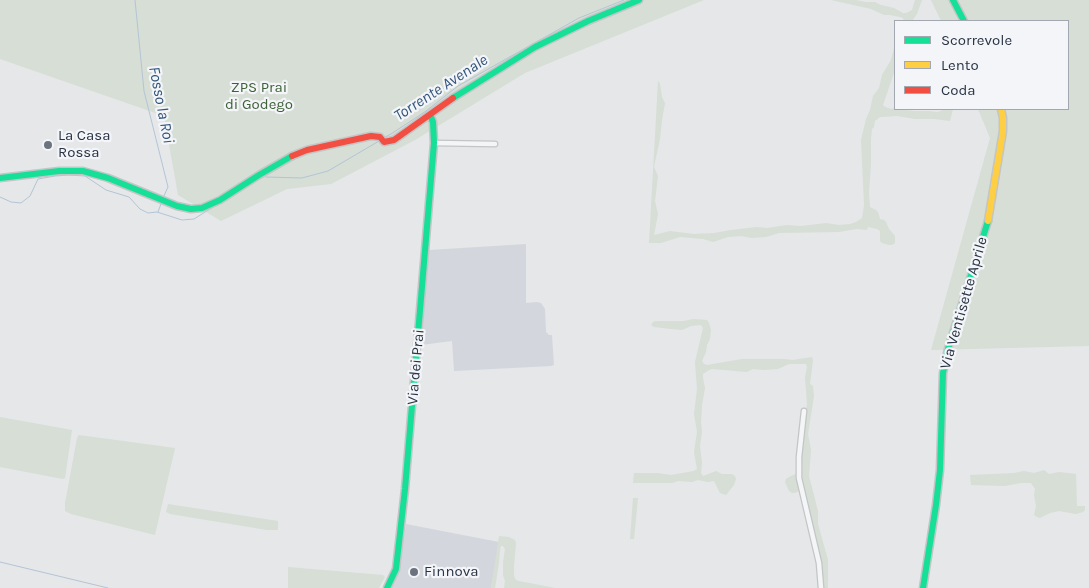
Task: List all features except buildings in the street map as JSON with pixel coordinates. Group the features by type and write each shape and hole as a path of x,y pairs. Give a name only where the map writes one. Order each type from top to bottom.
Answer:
{"street":[{"path":"0,178 77,170 99,175 186,208 202,208 220,200 260,174 301,152 371,136 390,142 462,92 548,40 639,0"},
{"path":"953,0 963,20"},
{"name":"Via Ventisette Aprile","path":"923,588 940,470 943,373 948,349 987,226 1003,131 1002,110"},
{"name":"Via dei Prai","path":"387,588 396,569 399,553 434,143 433,122 430,115"},
{"path":"434,143 495,144"},
{"path":"804,410 799,457 799,478 819,563 821,588"}],"shaded area":[{"path":"526,244 526,303 541,303 545,309 546,332 552,335 554,365 454,371 452,341 421,345 429,250"},
{"path":"406,524 499,542 491,588 390,588 397,574"}],"green space":[{"name":"ZPS Prai di Godego","path":"0,0 704,0 525,73 415,140 331,184 287,189 221,221 178,195 164,116 0,59"},
{"path":"831,0 875,2 906,13 912,10 915,0 922,0 913,20 904,20 900,17 884,15 871,9"},
{"path":"931,0 1089,0 1089,346 931,350 990,138 978,110 1069,110 1069,20 941,20"},
{"path":"894,48 894,73 883,105 885,107 894,108 894,110 915,111 938,112 953,110 950,121 897,116 880,117 875,121 871,139 870,207 878,212 880,219 886,222 895,236 895,243 889,245 882,243 880,241 880,231 868,227 867,230 857,229 839,232 779,233 766,237 752,238 741,236 728,237 713,242 680,237 661,243 649,243 658,81 665,103 654,167 658,176 655,201 658,214 654,235 670,231 694,234 787,225 801,226 826,223 839,225 850,224 862,218 864,205 861,140 873,96 879,88 882,75 891,60"},
{"path":"707,320 711,330 710,339 702,361 707,365 742,359 792,360 812,357 810,384 813,386 814,396 808,434 811,450 809,476 818,511 818,524 828,560 828,588 823,588 817,541 810,522 805,495 801,490 792,493 785,482 786,479 798,473 803,448 803,428 807,404 806,364 789,364 778,369 753,369 747,372 712,369 703,374 705,388 701,422 701,473 703,476 716,471 735,476 734,485 726,495 720,493 714,481 633,483 634,473 671,475 697,469 694,452 697,432 694,414 697,389 695,362 703,328 701,325 691,326 682,330 651,325 656,321"},
{"path":"0,417 72,430 65,478 0,467"},
{"path":"79,435 175,448 155,535 65,511"},
{"path":"1044,470 1049,474 1059,472 1076,474 1077,506 1085,506 1083,512 1076,514 1059,511 1040,518 1037,517 1034,515 1036,506 1035,489 1031,483 1005,486 971,485 970,475 1024,471 1034,473"},
{"path":"633,498 638,498 634,539 630,539"},
{"path":"168,504 278,521 278,530 267,530 170,514 166,512"},
{"path":"499,536 515,540 514,576 516,580 555,588 504,588 503,562 505,549 501,546 495,588 491,588"},
{"path":"288,567 383,575 385,577 379,588 288,588"}],"waterway":[{"name":"Fosso la Roi","path":"135,0 144,91 168,187 163,198"},
{"name":"Torrente Avenale","path":"385,137 426,111 458,86 579,18 624,0"},
{"name":"Torrente Avenale","path":"266,177 302,178 328,171 379,141"},
{"name":"Torrente Avenale","path":"0,197 11,202 21,203 30,196 38,179 69,175 85,176 106,190 129,197 140,209 148,213 157,212 182,220 194,219 218,204"},
{"name":"Fosso la Roi","path":"158,212 162,201"},
{"path":"0,562 108,588"}],"traffic: fast":[{"path":"453,98 535,47 588,21 639,0"},
{"path":"953,0 963,20"},
{"path":"387,588 396,569 405,489 434,143 433,122 430,115"},
{"path":"0,178 59,171 83,171 108,178 177,206 191,209 202,208 220,200 292,156"},
{"path":"923,588 940,470 943,373 948,349 988,221"}],"traffic: slow":[{"path":"988,221 1003,131 1001,110"}],"traffic: jam":[{"path":"292,156 307,150 371,136 380,137 384,142 394,140 453,98"}],"place":[{"name":"La Casa Rossa","path":"48,145"},
{"name":"Finnova","path":"414,572"}]}
